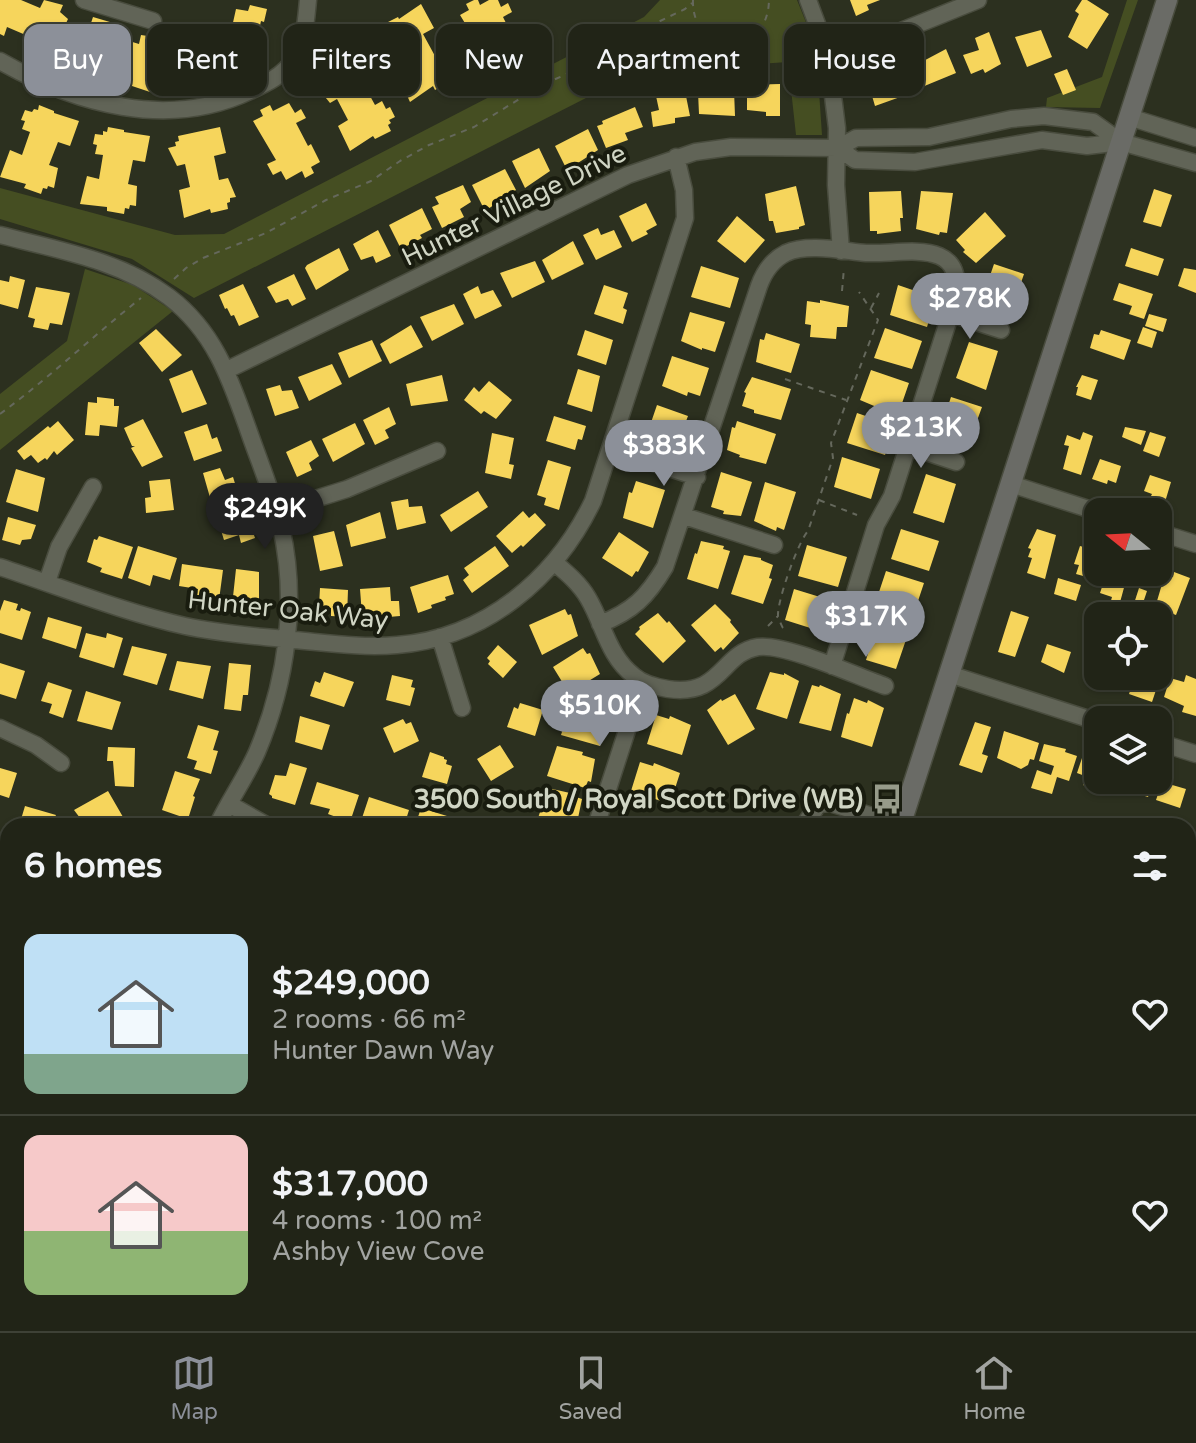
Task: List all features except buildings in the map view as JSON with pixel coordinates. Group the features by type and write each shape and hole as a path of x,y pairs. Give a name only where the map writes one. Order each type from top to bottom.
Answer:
{"main road":[{"path":"903,818 1167,0"}],"street":[{"path":"84,0 153,21"},
{"path":"0,61 58,88 104,103 158,111 196,109 237,97 287,69 300,47 308,0"},
{"path":"808,0 816,24"},
{"path":"918,24 978,0"},
{"path":"832,96 838,148 836,185 843,251"},
{"name":"Hunter Village Drive","path":"227,370 628,175 676,157 731,147 838,148 856,138 929,137 1011,119 1044,116 1093,122 1121,142"},
{"path":"1129,117 1196,138"},
{"name":"Hunter Village Drive","path":"838,148 855,160 915,162 1042,140 1087,146 1121,142"},
{"path":"1121,142 1196,163"},
{"name":"Hunter Oak Way","path":"0,567 181,625 287,639 381,646 440,637 495,613 533,585 555,563 578,531 593,501 682,227 685,199 676,157"},
{"path":"0,235 106,264 146,281 197,322 227,370 277,511 285,545 289,585 287,639 280,679 262,740 221,818"},
{"path":"600,624 628,612 648,592 665,567 759,286 775,260 788,252 803,249 875,254 917,250 930,252 946,262 954,273 957,286 951,314 890,500 876,525 832,666"},
{"path":"951,314 1001,330"},
{"path":"908,446 956,462"},
{"path":"277,511 347,489 437,451"},
{"path":"644,460 697,477"},
{"path":"1011,484 1084,507"},
{"path":"47,582 59,547 93,487"},
{"path":"684,516 774,545"},
{"path":"1172,536 1196,544"},
{"path":"555,563 582,589 618,661 639,680 663,688 693,688 711,681 739,655 759,647 775,648 885,686"},
{"path":"440,637 462,708"},
{"path":"949,674 1084,717"},
{"path":"599,818 630,722 639,680"},
{"path":"0,728 36,745 61,763"},
{"path":"1172,746 1196,754"},
{"path":"809,818 819,804 830,803 876,818"},
{"path":"229,804 254,818"}],"path":[{"path":"693,1 699,25 707,35 725,43 749,40 763,27 769,0"},
{"path":"170,283 203,258 266,233 326,200 371,181 429,145 474,127 542,85 576,70 627,37 685,9 693,1"},
{"path":"842,291 843,251"},
{"path":"768,626 778,616 800,540 808,531 833,458 831,443 878,320 859,292"},
{"path":"871,309 879,293"},
{"path":"0,414 87,346 144,295"},
{"path":"785,379 847,401"},
{"path":"818,499 857,515"},
{"path":"778,616 783,628"}],"shaded area":[{"path":"660,0 797,0 807,24 784,24 784,62 768,63 768,24 630,24 644,17"},
{"path":"1127,0 1138,0 1100,108 1046,107 1047,98 1102,77"},
{"path":"568,56 568,96 590,96 194,298 132,259 0,219 0,188 175,235 224,234 491,96 552,96 552,65"},
{"path":"792,96 819,96 822,135 796,135"},
{"path":"85,269 133,285 173,311 0,450 0,394 67,341"}],"place":[{"name":"3500 South / Royal Scott Drive (WB)","path":"887,799"}]}
